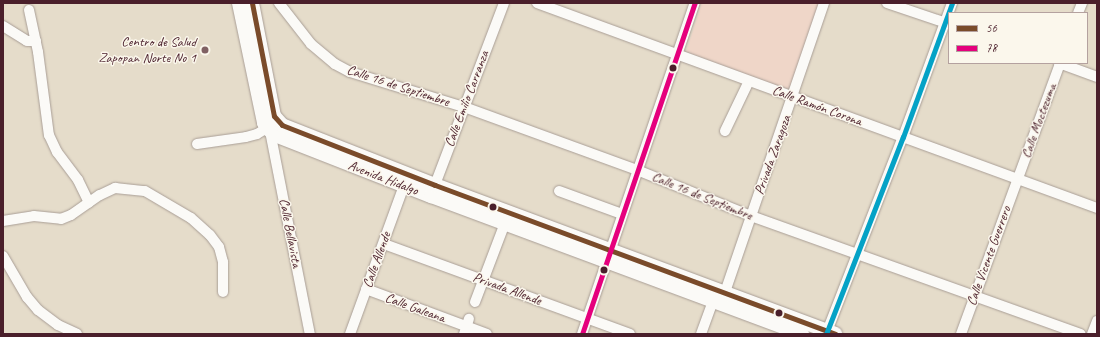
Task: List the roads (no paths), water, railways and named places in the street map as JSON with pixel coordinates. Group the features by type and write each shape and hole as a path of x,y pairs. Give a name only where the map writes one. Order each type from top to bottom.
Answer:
{"main road":[{"path":"239,3 268,130"},
{"name":"Avenida Hidalgo","path":"252,3 274,116 282,125 327,150 404,186 433,190 505,223 608,256"},
{"name":"Avenida Hidalgo","path":"268,130 287,141 327,150 608,256 720,299 802,334"},
{"name":"Avenida Hidalgo","path":"720,299 830,333"}],"street":[{"name":"Calle 16 de Septiembre","path":"279,3 304,37 335,64 350,72 464,107 637,170 751,216 1080,334"},
{"name":"Calle Emilio Carranza","path":"433,190 504,3"},
{"name":"Calle Ramón Corona","path":"537,3 1097,208"},
{"path":"582,334 695,3"},
{"name":"Privada Zaragoza","path":"701,334 720,299 751,216 824,3"},
{"path":"830,333 858,254 947,23 887,3"},
{"path":"29,10 36,41 49,135 57,152 78,180 89,203"},
{"path":"3,26 27,41 36,41"},
{"name":"Calle Moctezuma","path":"1018,179 1060,64"},
{"path":"1063,64 1097,77"},
{"path":"725,132 749,81"},
{"path":"196,144 246,137 268,130"},
{"name":"Calle Bellavista","path":"268,130 310,334"},
{"name":"Calle Vicente Guerrero","path":"961,334 1018,179"},
{"name":"Calle Allende","path":"350,334 404,186"},
{"path":"3,221 34,216 61,219 71,215 115,188 132,188 145,191 191,218 210,234 219,247 223,262 223,292"},
{"path":"559,191 622,214"},
{"path":"475,302 505,223"},
{"name":"Privada Allende","path":"384,244 630,334"},
{"path":"3,256 27,297 38,310 58,325 77,334"},
{"name":"Calle Galeana","path":"366,289 487,334"},
{"path":"1092,334 1097,321"}],"place":[{"name":"Centro de Salud Zapopan Norte No 1","path":"205,50"}]}
